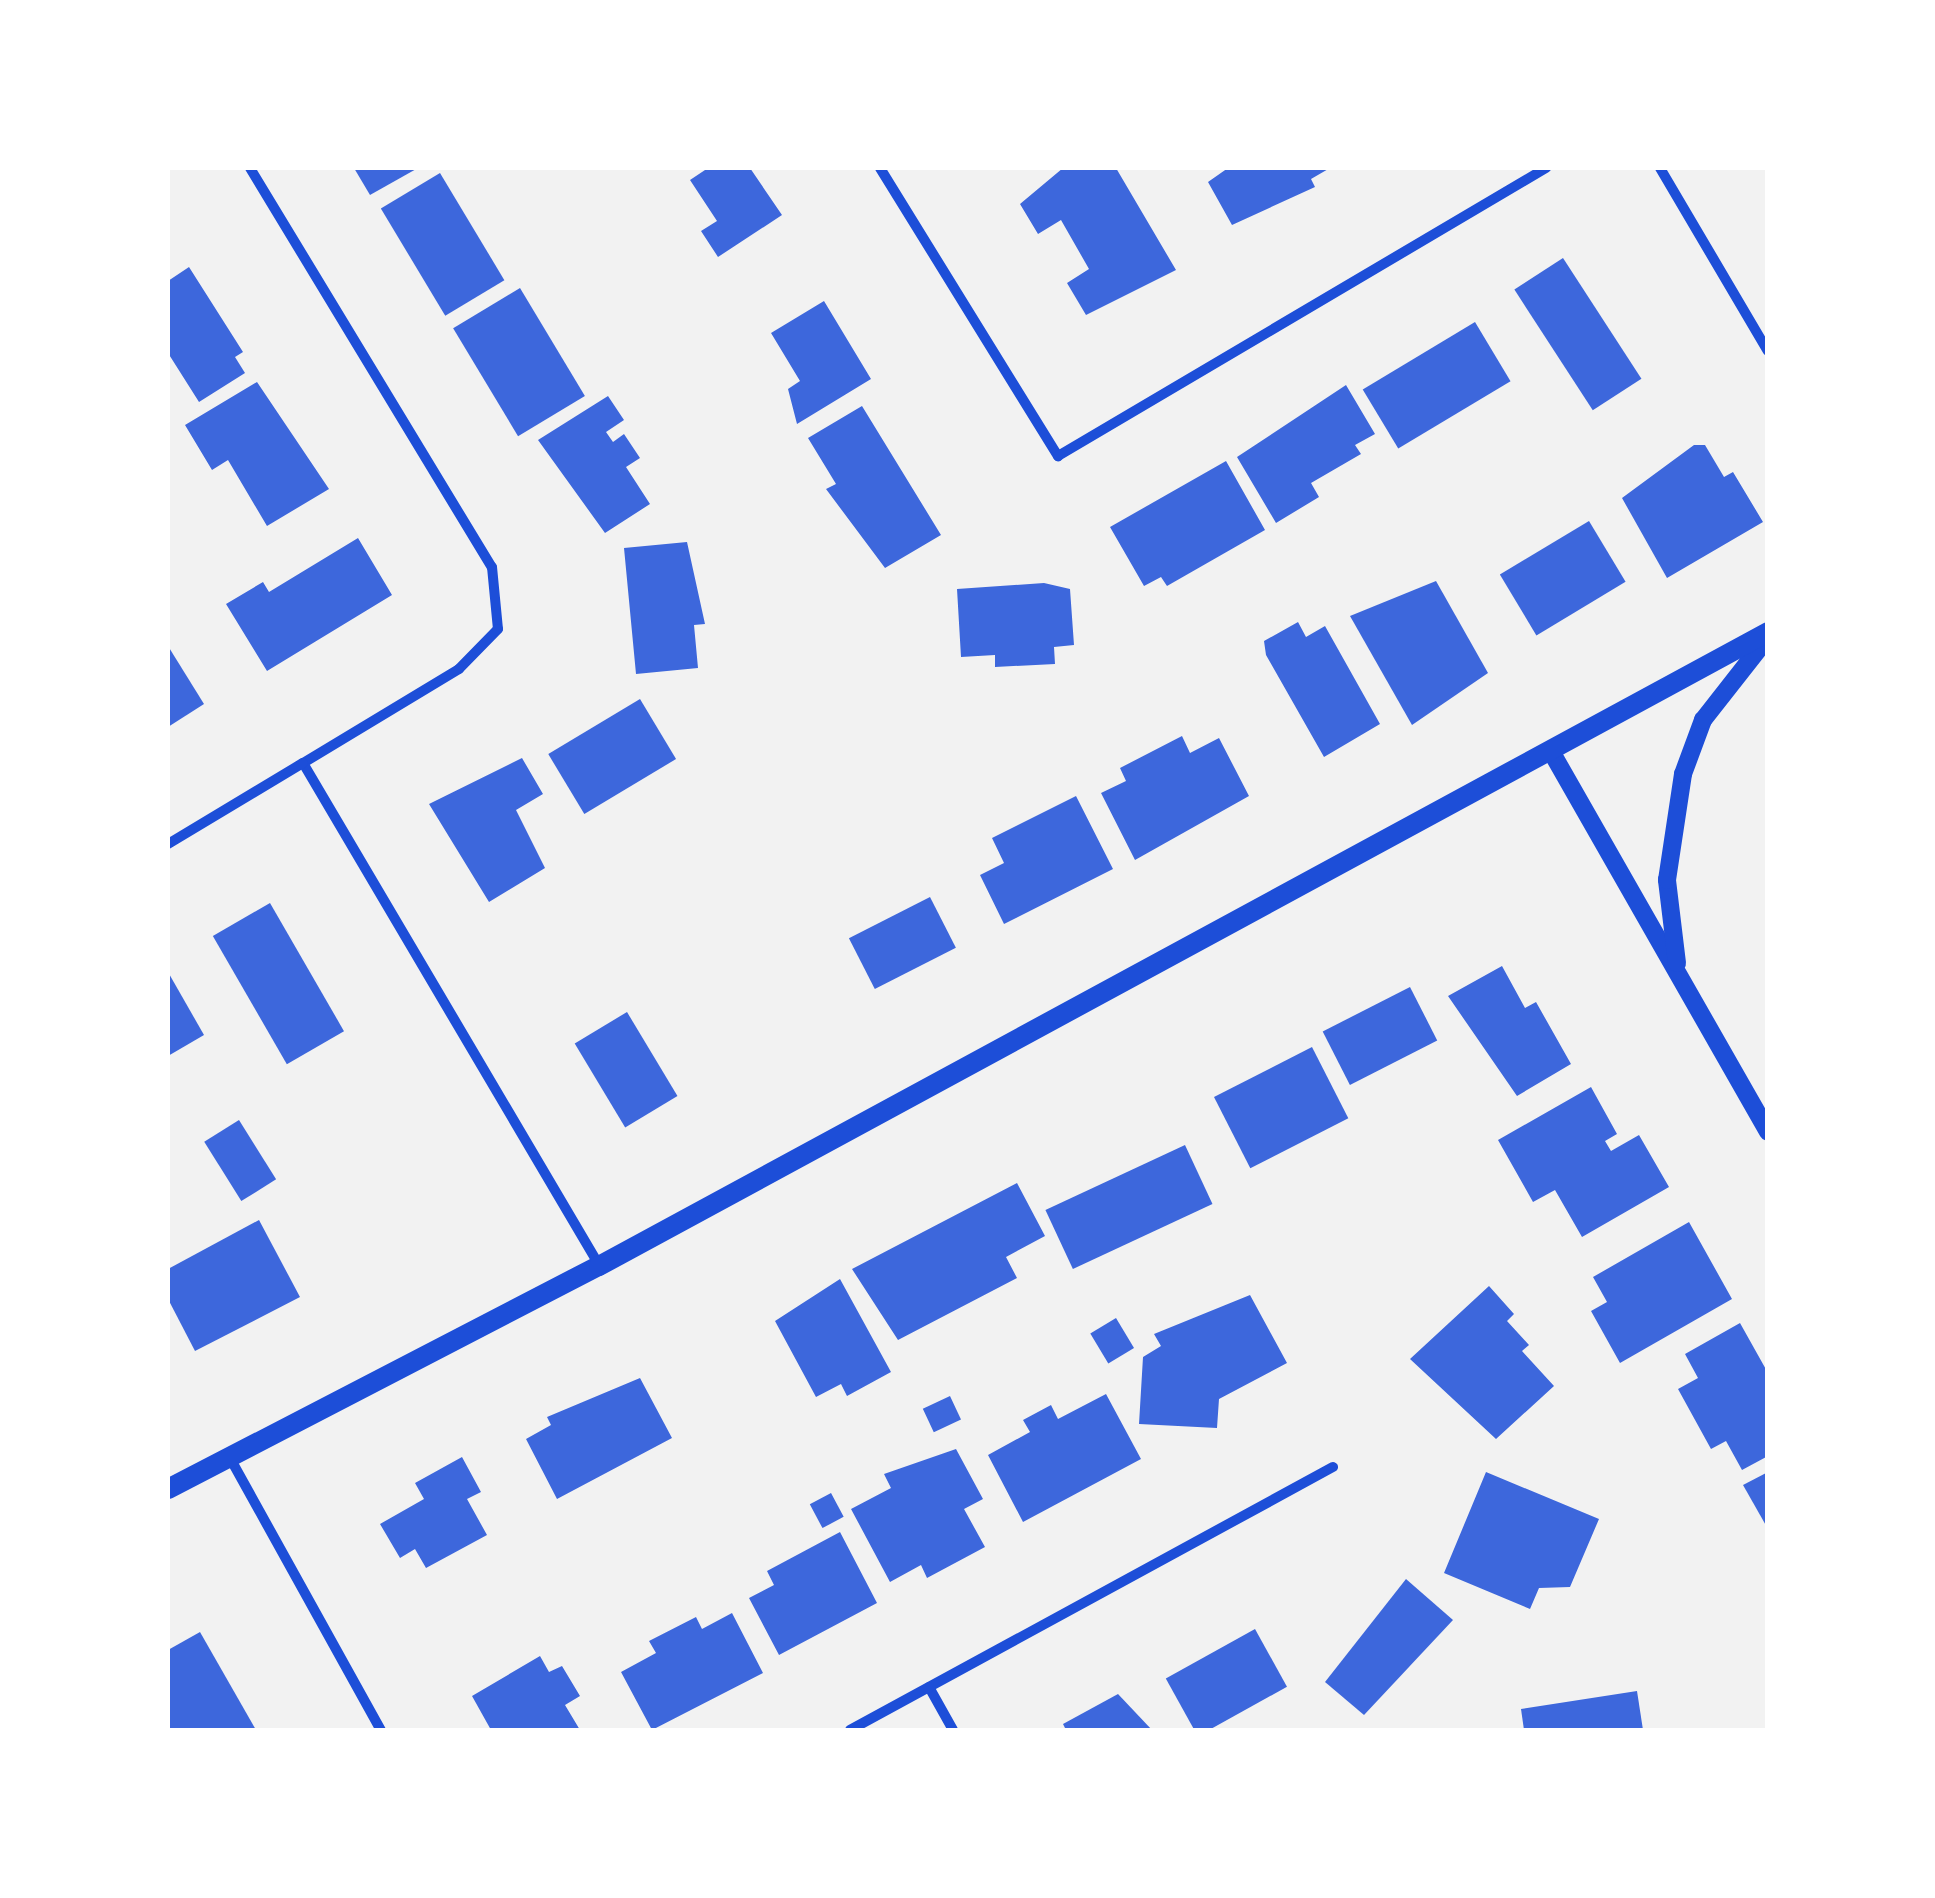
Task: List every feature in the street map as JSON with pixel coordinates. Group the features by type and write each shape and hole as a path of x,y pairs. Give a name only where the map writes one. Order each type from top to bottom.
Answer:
{"main road":[{"path":"168,1490 599,1266 1768,634"}],"street":[{"path":"168,844 460,669 498,628 492,567 250,168"},
{"path":"880,168 1058,456 1546,168"},
{"path":"1660,168 1768,351"},
{"path":"1678,974 1667,880 1683,774 1703,720 1768,634"},
{"path":"1552,753 1768,1132"},
{"path":"303,763 599,1266"},
{"path":"230,1457 382,1730"},
{"path":"850,1730 1333,1468"},
{"path":"930,1687 953,1730"}],"building":[{"path":"354,168 418,168 370,195"},
{"path":"708,168 750,168 782,215 718,257 701,231 717,221 690,180"},
{"path":"1063,168 1116,168 1176,270 1086,315 1067,283 1089,269 1061,220 1038,234 1020,204"},
{"path":"1228,168 1330,168 1311,179 1315,187 1232,225 1208,182"},
{"path":"440,173 504,280 445,316 381,209"},
{"path":"1563,258 1641,379 1593,410 1514,290"},
{"path":"189,267 243,352 235,357 245,373 199,402 168,353 168,281"},
{"path":"520,288 585,396 518,436 453,328"},
{"path":"824,301 871,379 797,424 788,389 800,381 771,333"},
{"path":"1475,322 1511,381 1398,449 1363,389"},
{"path":"257,382 329,489 267,526 228,460 212,470 185,425"},
{"path":"1346,385 1375,434 1355,445 1361,454 1311,483 1319,497 1276,523 1237,457"},
{"path":"608,396 624,420 606,432 613,442 624,434 640,458 626,467 650,504 605,533 538,440"},
{"path":"862,406 941,535 885,568 826,489 836,484 808,438"},
{"path":"1694,445 1705,445 1724,477 1733,472 1763,522 1667,578 1622,498"},
{"path":"1226,461 1265,530 1167,586 1161,577 1144,586 1110,527"},
{"path":"1589,521 1626,582 1536,635 1500,575"},
{"path":"358,538 392,595 267,671 226,604 263,582 269,592"},
{"path":"687,542 705,624 694,625 698,668 636,674 624,548"},
{"path":"1436,581 1488,673 1412,725 1350,616"},
{"path":"1044,583 1070,589 1074,645 1054,647 1055,664 995,667 995,655 961,657 957,589"},
{"path":"1298,622 1306,637 1325,626 1380,724 1324,757 1266,655 1264,641"},
{"path":"168,646 204,704 168,727"},
{"path":"640,699 676,759 584,814 548,754"},
{"path":"1182,736 1190,753 1219,738 1249,796 1135,860 1101,793 1126,781 1120,768"},
{"path":"522,758 543,794 516,810 545,868 489,902 429,804"},
{"path":"1076,796 1113,869 1004,924 980,875 1004,863 992,838"},
{"path":"930,897 956,948 875,989 849,938"},
{"path":"270,903 344,1031 287,1064 213,936"},
{"path":"1502,966 1525,1008 1536,1002 1571,1064 1517,1096 1448,996"},
{"path":"168,972 204,1035 168,1056"},
{"path":"1410,987 1437,1040 1350,1085 1323,1031"},
{"path":"627,1012 677,1096 625,1127 575,1043"},
{"path":"1312,1047 1348,1118 1250,1168 1214,1097"},
{"path":"1591,1087 1617,1134 1605,1141 1611,1151 1639,1135 1669,1187 1582,1237 1555,1190 1533,1202 1498,1140"},
{"path":"239,1120 276,1179 241,1201 204,1142"},
{"path":"1185,1145 1212,1204 1073,1269 1045,1210"},
{"path":"1017,1183 1045,1236 1006,1257 1017,1278 898,1340 852,1269"},
{"path":"259,1220 300,1297 195,1351 168,1299 168,1269"},
{"path":"1689,1222 1732,1299 1620,1363 1591,1311 1607,1302 1593,1277"},
{"path":"840,1279 891,1372 847,1396 841,1384 816,1397 775,1321"},
{"path":"1489,1286 1514,1314 1507,1321 1529,1345 1522,1351 1554,1386 1496,1439 1410,1359"},
{"path":"1250,1295 1287,1363 1219,1399 1217,1428 1139,1424 1143,1357 1161,1346 1154,1334"},
{"path":"1116,1318 1134,1348 1108,1363 1090,1333"},
{"path":"1740,1323 1768,1373 1768,1456 1742,1470 1726,1441 1711,1449 1678,1389 1698,1378 1685,1354"},
{"path":"640,1378 672,1438 557,1499 526,1439 551,1425 547,1417"},
{"path":"1106,1394 1141,1459 1023,1522 988,1455 1030,1432 1023,1420 1051,1405 1058,1419"},
{"path":"950,1396 961,1420 934,1432 923,1409"},
{"path":"956,1449 983,1499 964,1509 985,1547 927,1578 921,1565 890,1582 851,1509 891,1488 884,1474"},
{"path":"462,1457 481,1492 467,1499 487,1535 426,1568 415,1549 400,1558 380,1524 424,1499 415,1483"},
{"path":"1486,1472 1599,1519 1570,1587 1539,1588 1530,1609 1444,1573"},
{"path":"1768,1472 1768,1529 1743,1485"},
{"path":"831,1493 844,1517 822,1528 810,1504"},
{"path":"840,1532 877,1603 779,1655 749,1598 774,1585 767,1571"},
{"path":"1406,1579 1453,1620 1364,1715 1325,1682"},
{"path":"732,1613 763,1673 652,1730 621,1672 656,1653 649,1641 696,1617 702,1629"},
{"path":"1255,1629 1287,1687 1209,1730 1194,1730 1166,1678"},
{"path":"200,1632 256,1730 168,1730 168,1650"},
{"path":"540,1656 549,1672 562,1666 580,1696 565,1705 580,1730 491,1730 472,1696"},
{"path":"1637,1691 1643,1730 1524,1730 1521,1709"},
{"path":"1118,1694 1152,1730 1066,1730 1063,1724"}]}
